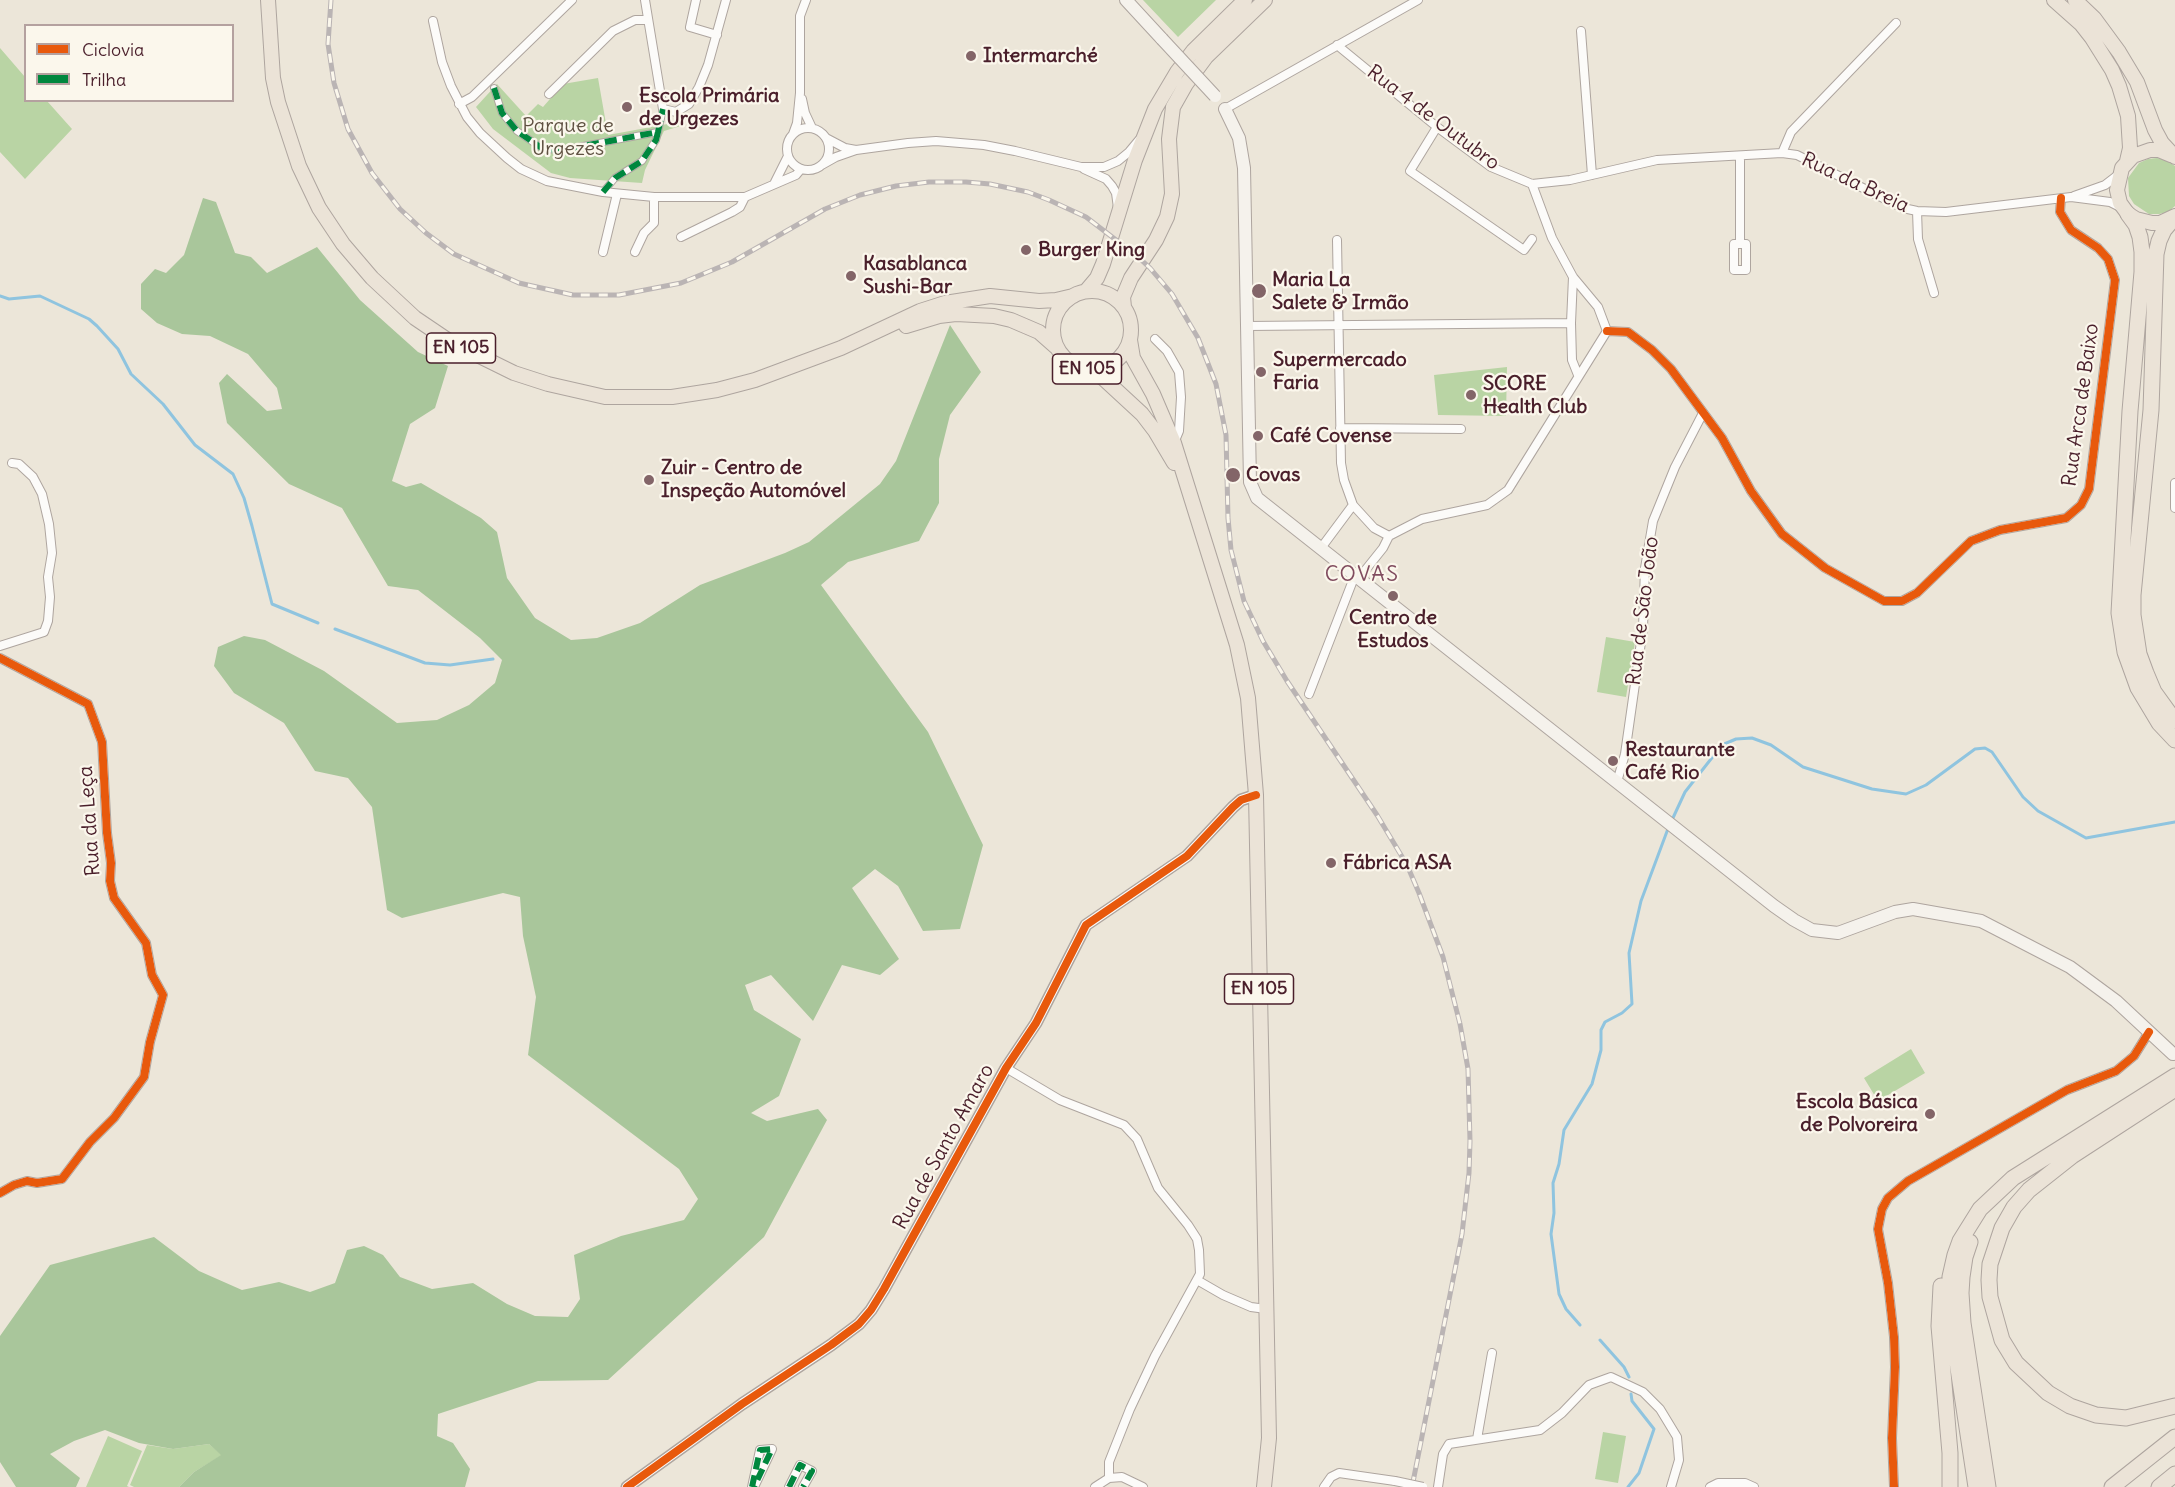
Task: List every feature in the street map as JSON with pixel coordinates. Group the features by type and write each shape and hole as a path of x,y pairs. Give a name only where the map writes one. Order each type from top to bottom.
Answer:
{"highway":[{"path":"2126,212 2136,225 2140,237 2142,262 2130,411 2119,613 2125,652 2138,688 2159,723 2175,740"},
{"path":"2175,217 2164,230 2156,254 2151,410 2133,615 2137,644 2146,673 2154,692 2175,721"},
{"path":"1976,1487 1951,1322 1950,1277 1960,1241 1980,1209 2001,1189 2036,1162 2175,1076"},
{"path":"2175,1089 2052,1170 2029,1190 2001,1228 1990,1264 1990,1298 1995,1321 2007,1348 2016,1363 2048,1392 2070,1406 2096,1415 2126,1418 2175,1406"},
{"path":"1988,1487 1963,1323 1961,1293 1965,1257 1971,1241 1996,1204 2058,1159 2118,1126"},
{"path":"1950,1487 1950,1454 1939,1326 1942,1275 1948,1252 1956,1232 1983,1197 2009,1174 2022,1166 2036,1162"},
{"path":"2112,1487 2175,1437"},
{"path":"2159,1487 2175,1474"}],"main road":[{"name":"EN 105","path":"268,0 273,78 278,102 299,166 319,208 343,243 372,278 415,318 449,341 514,373 548,384 605,397 672,397 717,390 795,366 920,312 961,299 990,296 1039,301 1056,300 1080,294 1108,294 1124,307 1130,318 1132,329 1130,340 1125,352 1112,364 1094,370 1082,368"},
{"path":"1126,0 1215,96"},
{"path":"1080,294 1092,286 1100,271 1145,130 1155,109 1177,72 1193,51 1245,0"},
{"path":"1124,307 1123,297 1131,278 1156,240 1167,217 1172,194 1168,139 1173,107 1186,84 1206,57 1265,0"},
{"path":"2054,0 2081,24 2120,86 2128,116 2130,148 2127,162"},
{"path":"2075,0 2107,35 2125,61 2137,82 2155,130 2162,143 2175,157"},
{"path":"1225,109 1239,138 1244,168 1250,482 1257,498 1774,906 1812,930 1838,933 1895,912 1913,909 1981,921 2070,967 2116,1001 2174,1054"},
{"path":"2175,157 2167,152 2150,150 2133,156 2118,176 2117,190 2126,212 2144,222 2160,223 2175,217"},
{"name":"EN 105","path":"1056,347 1053,324 1064,303 1080,294"},
{"name":"EN 105","path":"861,339 939,316 975,314 1011,320 1039,332 1071,364 1103,378 1142,414 1168,451 1192,499"},
{"name":"EN 105","path":"1130,340 1133,358 1153,393 1174,443 1192,499 1242,669 1253,743 1256,795 1269,1438 1264,1487"}],"street":[{"path":"459,104 472,97 572,0"},
{"path":"603,192 615,178 642,161 656,140 658,132 663,109 645,0"},
{"path":"696,0 690,27 717,35"},
{"path":"663,109 676,111 689,104 699,87 726,0"},
{"path":"806,0 800,16 800,93 797,123 787,145 788,156 795,166 808,170 856,150 908,143 953,142 1015,151 1081,167 1106,179 1116,193 1118,215"},
{"path":"1215,96 1225,109 1418,0"},
{"path":"549,94 613,31 626,23 640,19 648,20"},
{"path":"433,21 442,62 459,104 480,133 521,169 547,182 603,192 654,197 745,197 775,182 796,175 801,169"},
{"path":"1309,694 1357,577 1383,549 1389,536 1422,519 1487,505 1508,490 1607,331 1598,307 1573,277 1552,238 1532,184 1592,175 1657,160 1782,153 1791,132 1896,23"},
{"path":"1581,31 1592,175"},
{"name":"Rua 4 de Outubro","path":"1337,45 1437,128 1491,167 1532,184"},
{"path":"494,87 502,113 517,131 543,149 562,150 658,132"},
{"path":"800,93 812,128"},
{"path":"793,134 805,128 812,128 845,148 856,150"},
{"path":"1437,128 1410,171 1524,250 1532,239"},
{"path":"1081,167 1104,167 1118,161 1129,152 1145,130"},
{"path":"820,166 828,154 829,147 826,138"},
{"name":"Rua da Breia","path":"1782,153 1797,155 1903,208 1917,212 1946,212 2071,197 2110,202 2126,212"},
{"path":"775,182 788,156"},
{"path":"1740,157 1740,244"},
{"name":"Rua da Breia","path":"2071,197 2105,185 2118,176"},
{"path":"603,252 618,194"},
{"path":"635,252 644,233 654,223 654,197"},
{"path":"681,237 740,207 745,197"},
{"name":"Rua Arca de Baixo","path":"1607,331 1628,332 1652,350 1671,369 1722,438 1751,491 1782,534 1824,568 1884,601 1902,601 1917,593 1971,541 2000,530 2066,518 2081,505 2089,489 2115,280 2108,259 2098,248 2071,230 2060,212 2061,198"},
{"path":"1917,212 1918,239 1934,292"},
{"path":"1337,240 1341,463 1353,505 1374,528 1389,536"},
{"path":"1573,277 1572,360 1578,375"},
{"path":"1247,326 1571,323"},
{"path":"1155,339 1167,351 1179,372 1181,398 1179,431 1174,443"},
{"name":"Rua de São João","path":"1617,782 1624,753 1643,628 1645,568 1653,521 1675,467 1704,413"},
{"path":"1340,428 1461,429"},
{"path":"0,646 44,632 51,597 48,577 52,553 49,524 42,494 33,477 19,464 12,463"},
{"path":"2175,483 2175,508"},
{"path":"1321,548 1353,505"},
{"name":"Rua da Leça","path":"0,658 88,705 102,742 111,863 110,881 114,898 146,943 152,975 163,995 150,1042 144,1077 114,1118 90,1142 62,1179 36,1183 27,1181 0,1193"},
{"name":"Rua de Santo Amaro","path":"627,1487 742,1404 859,1324 884,1289 1006,1068 1036,1023 1086,925 1179,862 1202,842 1241,800 1256,795"},
{"path":"1894,1487 1892,1438 1894,1337 1888,1283 1878,1229 1882,1209 1888,1198 1908,1181 2059,1095 2115,1071 2134,1056 2150,1032"},
{"path":"1006,1068 1060,1100 1118,1121 1131,1131 1143,1152 1158,1188 1197,1239 1201,1264 1197,1280 1155,1356 1130,1409 1109,1462 1109,1478"},
{"path":"1197,1280 1251,1307 1266,1309"},
{"path":"1477,1439 1492,1353"},
{"path":"1438,1487 1446,1446 1453,1442 1540,1430 1562,1413 1589,1385 1611,1377 1642,1392 1660,1409 1677,1437 1679,1460 1671,1487"},
{"path":"789,1487 800,1465 812,1470 803,1487"},
{"path":"1324,1487 1331,1477 1339,1473 1424,1487"},
{"path":"1095,1487 1109,1478 1122,1477 1143,1487"},
{"path":"1710,1487 1718,1483 1745,1483 1754,1487"}],"green space":[{"path":"1143,0 1216,0 1178,37"},
{"path":"0,48 24,76 24,102 48,102 72,129 25,179 0,152"},
{"name":"Parque de Urgezes","path":"598,78 608,135 684,121 684,125 664,131 645,170 642,183 570,178 551,173 493,129 476,107 497,84 526,116 538,104 543,107 563,84"},
{"path":"2157,158 2166,160 2175,166 2175,206 2168,212 2149,214 2134,204 2129,196 2128,178 2139,163"},
{"path":"203,198 216,202 235,253 251,257 267,273 317,247 360,300 418,352 448,366 435,408 410,424 392,481 406,487 421,483 481,518 497,532 507,578 535,618 571,640 597,638 640,623 700,585 809,542 880,484 896,461 950,325 981,372 950,415 939,459 939,503 919,541 848,562 821,585 928,732 983,845 960,929 923,931 898,886 875,869 852,888 899,959 880,975 842,965 813,1021 771,975 745,985 754,1010 801,1039 779,1096 751,1113 767,1121 818,1109 827,1120 764,1237 608,1380 538,1381 438,1414 437,1436 453,1443 470,1469 465,1487 179,1487 194,1472 221,1455 209,1444 173,1449 139,1443 105,1430 74,1441 50,1454 80,1478 76,1487 16,1487 0,1462 0,1336 50,1265 154,1237 199,1271 242,1290 279,1282 310,1292 335,1283 347,1250 364,1246 383,1255 400,1277 432,1289 473,1283 507,1304 535,1316 568,1317 580,1299 574,1255 621,1236 684,1220 698,1199 679,1169 528,1055 536,997 523,936 520,897 503,893 402,918 387,910 372,807 348,778 315,771 284,723 234,693 214,666 218,647 244,636 265,640 324,671 397,723 437,720 469,705 495,683 502,660 480,638 418,590 388,586 342,508 289,484 227,423 219,383 227,374 267,411 282,409 277,388 248,354 210,336 182,334 157,323 141,309 141,284 155,269 166,273 184,255"},
{"name":"SCORE Health Club","path":"1507,367 1506,416 1438,415 1434,375"},
{"path":"1606,637 1635,642 1626,697 1597,692"},
{"path":"1911,1049 1925,1073 1878,1101 1864,1078"},
{"path":"1603,1432 1626,1436 1618,1483 1595,1479"},
{"path":"108,1436 142,1451 127,1486 129,1487 86,1487"},
{"path":"209,1444 222,1455 194,1472 179,1487 134,1487 130,1485 147,1445 173,1449"}],"waterway":[{"path":"0,296 9,299 40,296 89,319 97,326 118,349 131,374 163,404 195,445 233,474 244,498 272,604 318,623"},
{"path":"335,629 425,663 450,665 493,659"},
{"path":"1672,820 1685,792 1722,745 1736,739 1752,738 1771,745 1803,767 1872,789 1906,794 1926,785 1975,749 1985,748 1992,752 2023,797 2038,811 2086,838 2175,822"},
{"path":"1580,1325 1566,1309 1559,1294 1551,1234 1554,1213 1553,1183 1559,1164 1564,1130 1592,1084 1601,1050 1601,1030 1605,1022 1622,1013 1632,1004 1629,953 1641,901 1669,826"},
{"path":"1600,1340 1624,1367 1629,1377"},
{"path":"1628,1487 1639,1473 1654,1429 1632,1401 1631,1394"}],"railway":[{"path":"331,0 328,44 334,83 348,129 372,173 400,209 454,254 519,283 573,295 619,295 681,283 732,262 825,209 860,195 896,186 929,182 966,182 990,184 1028,192 1086,217 1137,256 1172,294 1198,338 1216,384 1226,435 1231,550 1244,601 1263,641 1287,681 1377,815 1407,865 1443,957 1460,1024 1468,1069 1469,1173 1462,1234 1412,1487"}],"marked path":[{"path":"494,88 502,113 517,131 543,149 562,150 658,132 663,109"},
{"path":"603,192 615,178 642,161 656,140 658,132"},
{"path":"752,1487 760,1450 772,1449 754,1487"},
{"path":"789,1487 800,1465 812,1471 803,1487"}],"cycle path":[{"path":"1607,331 1628,332 1652,350 1671,369 1722,438 1751,491 1782,534 1825,568 1884,601 1902,601 1917,593 1971,541 2000,530 2066,518 2081,505 2089,489 2115,280 2108,259 2098,248 2071,230 2060,212 2061,198"},
{"path":"0,658 88,704 102,742 111,863 110,881 114,898 146,943 152,975 163,995 150,1042 144,1077 114,1118 90,1142 62,1179 37,1183 27,1181 0,1193"},
{"path":"627,1487 742,1404 859,1324 884,1289 1006,1068 1036,1023 1086,925 1187,856 1233,807 1241,800 1256,795"},
{"path":"1894,1487 1892,1438 1894,1337 1888,1283 1878,1229 1882,1209 1888,1198 1908,1181 2067,1090 2116,1071 2134,1056 2149,1032"}],"place":[{"name":"Intermarché","path":"971,56"},
{"name":"Escola Primária de Urgezes","path":"627,107"},
{"name":"Burger King","path":"1026,250"},
{"name":"Kasablanca Sushi-Bar","path":"851,276"},
{"name":"Maria La Salete & Irmão","path":"1259,291"},
{"name":"Supermercado Faria","path":"1261,372"},
{"name":"SCORE Health Club","path":"1471,395"},
{"name":"Café Covense","path":"1258,436"},
{"name":"Covas","path":"1233,475"},
{"name":"Zuir - Centro de Inspeção Automóvel","path":"649,480"},
{"name":"Centro de Estudos","path":"1393,596"},
{"name":"Restaurante Café Rio","path":"1613,761"},
{"name":"Fábrica ASA","path":"1331,863"},
{"name":"Escola Básica de Polvoreira","path":"1930,1114"}],"district":[{"name":"COVAS","path":"1362,575"}]}
